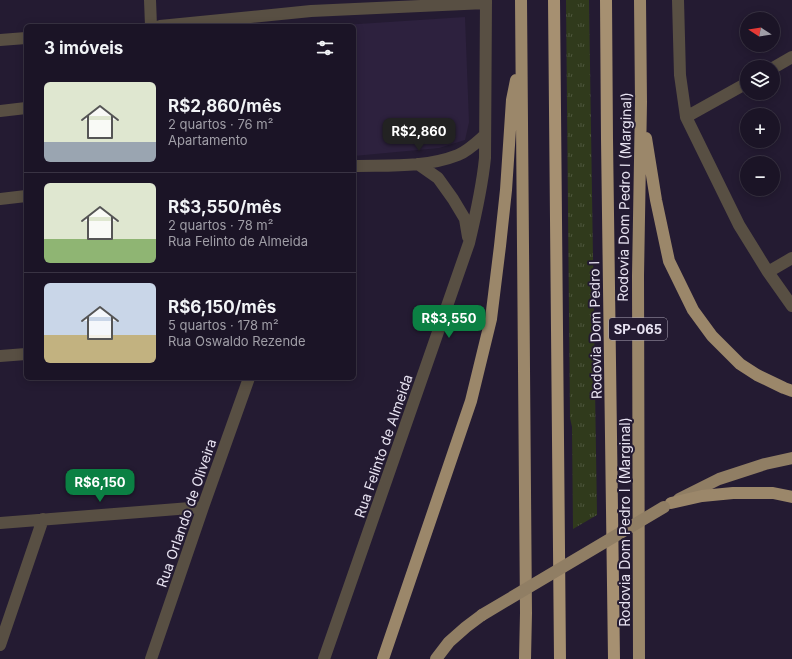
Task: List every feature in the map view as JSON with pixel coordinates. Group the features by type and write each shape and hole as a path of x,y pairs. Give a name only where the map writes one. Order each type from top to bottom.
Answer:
{"highway":[{"path":"521,0 526,605 525,659"},
{"path":"554,0 560,659"},
{"name":"Rodovia Dom Pedro I","path":"606,0 614,659"},
{"name":"Rodovia Dom Pedro I (Marginal)","path":"639,659 638,276 641,102 640,0"},
{"path":"383,659 470,401 491,319 506,190 512,100 521,43"},
{"path":"641,102 656,200 669,262 693,310 712,336 740,364 757,375 792,391"},
{"path":"668,505 702,496 733,493 773,494 792,497"}],"main road":[{"path":"436,659 449,642 482,615 668,505 719,478 765,464 792,458"}],"street":[{"path":"150,0 151,24"},
{"path":"678,0 680,75 686,118 739,225 768,272 792,306"},
{"path":"175,24 311,6 486,1"},
{"name":"Rua Felinto de Almeida","path":"324,659 469,242 477,211 483,181 485,158 486,1"},
{"path":"0,40 24,38"},
{"path":"780,64 792,57"},
{"path":"686,118 740,87"},
{"path":"0,111 24,108"},
{"path":"356,166 418,164 439,161 459,154 472,146 485,135"},
{"name":"Rua Felinto de Almeida","path":"418,164 438,178 453,199 465,219 469,242"},
{"path":"0,199 24,196"},
{"path":"768,272 792,258"},
{"path":"0,356 24,354"},
{"name":"Rua Orlando de Oliveira","path":"151,659 248,380"},
{"path":"0,523 203,507"},
{"path":"0,645 43,519"}],"shaded area":[{"path":"465,17 469,122 465,140 439,148 356,156 356,24"}],"green space":[{"path":"566,0 589,0 597,515 573,529 572,427 570,418"}]}
